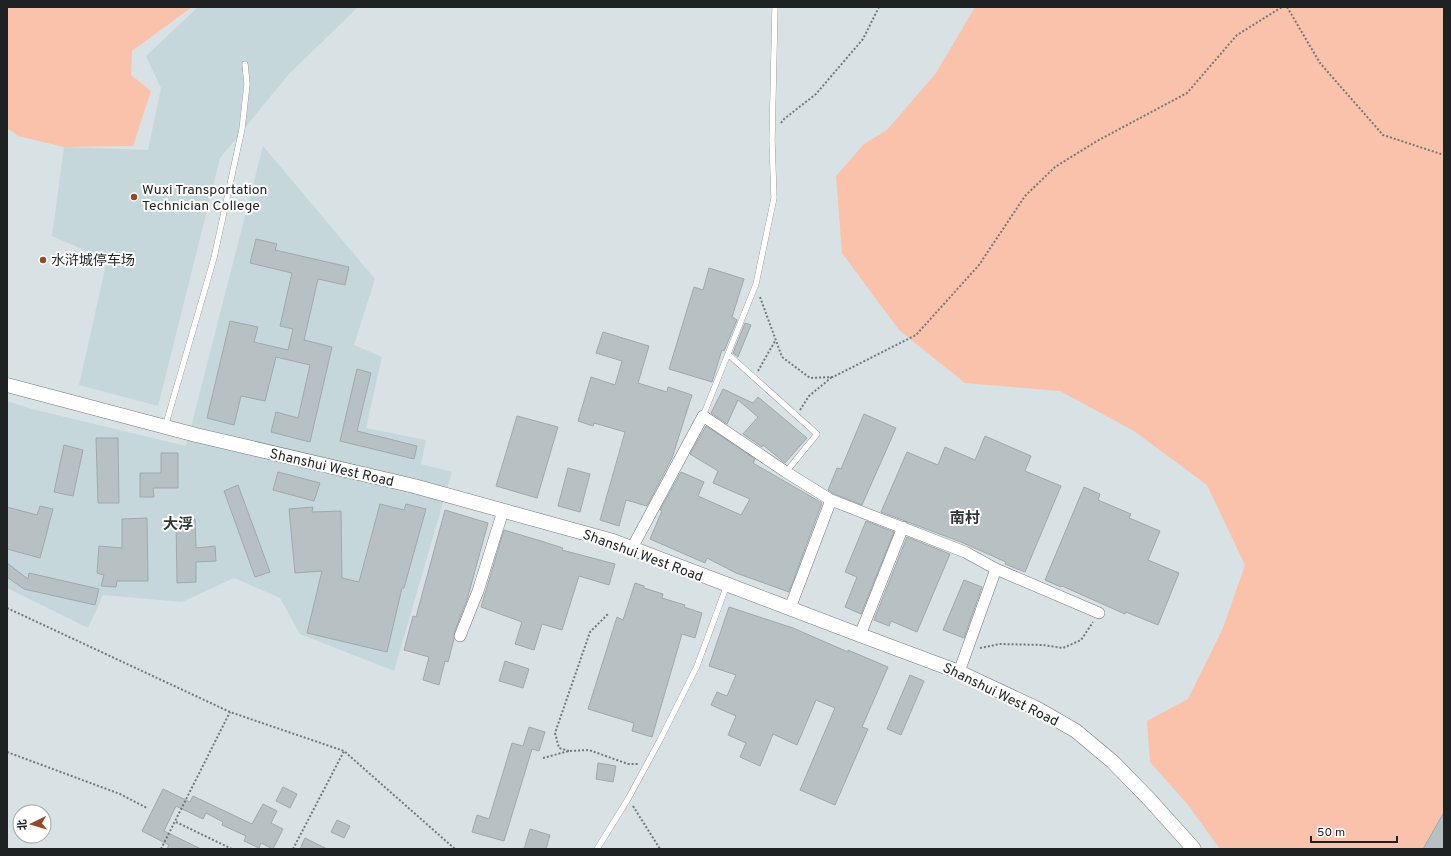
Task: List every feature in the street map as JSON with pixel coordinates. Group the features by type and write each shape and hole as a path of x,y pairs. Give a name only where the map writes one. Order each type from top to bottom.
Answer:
{"street":[{"name":"Shanshui West Road","path":"7,385 165,427 414,486 613,541 959,672 1038,709 1076,731 1113,762 1194,849"},
{"path":"632,548 703,416 786,472 831,500 965,552 996,569 1099,613"},
{"path":"790,608 831,500"},
{"path":"460,636 478,591 503,511"},
{"path":"860,635 903,527"},
{"path":"959,672 996,569"}],"lane":[{"path":"703,416 729,355 756,284 774,198 772,140 774,7"},
{"path":"165,427 215,250 242,129 248,84 245,64"},
{"path":"729,355 817,434 786,472"},
{"path":"597,849 648,764 697,666 728,585"}],"path":[{"path":"772,140 784,119 816,94 863,39 879,7"},
{"path":"796,415 809,396 833,377 916,335 979,265 1025,196 1055,167 1097,141 1187,93 1237,35 1282,7"},
{"path":"1287,7 1320,63 1383,135 1444,155"},
{"path":"756,284 782,357 810,378 833,377"},
{"path":"755,378 776,341"},
{"path":"7,608 230,712 344,750 455,849"},
{"path":"967,651 1000,644 1043,645 1063,648 1081,640 1099,613"},
{"path":"569,751 559,748 555,733 590,632 608,614"},
{"path":"161,849 176,822 230,712"},
{"path":"293,849 344,750"},
{"path":"543,758 569,751 589,750 628,764 648,764"},
{"path":"7,752 120,794 147,808"},
{"path":"628,799 660,849"},
{"path":"176,822 232,849"}],"shaded area":[{"path":"7,7 192,7 132,51 131,75 151,91 133,146 64,147 18,136 7,128"},
{"name":"Wuxi Transportation Technician College","path":"198,7 358,7 289,74 220,158 158,406 79,385 107,260 52,236 64,147 148,150 161,88 146,56"},
{"path":"975,7 1444,7 1444,816 1422,849 1220,849 1188,805 1150,762 1147,721 1188,699 1223,628 1245,565 1207,485 1134,431 1060,391 965,383 899,330 842,253 836,176 864,144 887,130 936,73"},
{"path":"263,146 375,279 354,345 382,357 366,428 426,440 421,464 452,472 394,671 300,634 280,598 234,578 182,602 103,595 88,628 7,588 7,401 32,409 186,446"}],"building":[{"path":"256,239 277,244 275,250 349,267 345,285 318,279 304,340 332,347 310,442 271,432 276,412 298,418 310,365 276,357 265,401 241,396 234,425 207,418 230,321 258,327 254,342 288,350 293,329 280,326 292,273 250,263"},
{"path":"709,268 744,279 732,317 737,320 724,351 722,350 712,382 669,369 694,287 703,290"},
{"path":"745,323 751,325 738,357 733,353"},
{"path":"603,332 649,346 638,383 667,392 668,387 692,395 672,458 647,506 626,500 619,526 600,520 625,432 594,423 593,426 578,421 591,377 615,385 622,361 596,353"},
{"path":"357,369 371,373 357,431 417,446 414,459 340,441"},
{"path":"723,389 753,403 758,397 807,438 785,463 763,445 762,447 743,434 758,417 738,400 727,424 711,413"},
{"path":"864,414 896,428 862,505 834,494 828,490 837,468 841,469"},
{"path":"517,416 558,427 537,498 496,486"},
{"path":"706,426 755,459 753,463 822,503 789,592 736,573 707,558 705,563 650,539 662,511 660,510 681,472 704,482 698,496 741,515 750,499 713,483 718,471 690,454"},
{"path":"985,436 1031,456 1025,471 1061,486 1025,572 1005,564 1006,562 961,542 881,512 907,452 938,465 945,447 975,460"},
{"path":"96,438 118,438 119,503 98,503"},
{"path":"64,445 83,450 73,496 54,492"},
{"path":"161,453 178,453 178,488 153,488 154,497 140,497 140,473 161,473"},
{"path":"568,468 590,474 580,512 558,506"},
{"path":"278,472 320,483 314,501 273,490"},
{"path":"238,485 270,572 255,577 224,491"},
{"path":"1084,487 1100,494 1098,500 1131,514 1129,518 1160,531 1148,560 1179,573 1158,625 1126,612 1125,614 1045,580"},
{"path":"380,504 404,510 406,504 426,509 404,588 402,588 387,652 307,633 322,571 295,573 289,509 313,507 312,512 341,511 342,578 359,582"},
{"path":"40,506 53,509 40,558 7,549 7,507 37,515"},
{"path":"445,510 488,523 467,600 454,633 454,639 448,662 445,661 439,685 423,680 429,657 404,650 413,616 416,617"},
{"path":"147,518 148,581 117,581 116,587 101,586 104,575 97,573 99,546 122,548 122,519"},
{"path":"176,519 195,519 196,548 215,546 216,561 196,562 196,582 177,583"},
{"path":"866,521 894,532 861,614 845,607 857,577 845,572"},
{"path":"504,530 563,548 562,550 615,564 609,585 579,576 562,630 542,624 534,650 515,644 522,622 481,607"},
{"path":"907,537 950,554 917,632 891,621 889,626 874,620"},
{"path":"7,563 28,579 29,573 99,589 95,605 24,589 7,577"},
{"path":"964,580 982,587 964,638 943,630"},
{"path":"635,583 644,586 644,588 663,594 662,598 685,605 684,607 702,613 695,638 682,634 652,737 632,731 634,723 588,709 617,617 623,620"},
{"path":"729,607 793,628 848,652 848,650 888,667 862,727 868,729 835,805 800,790 835,708 816,700 797,745 773,734 760,766 740,757 746,743 728,735 736,716 711,705 717,692 727,696 736,675 709,666"},
{"path":"505,661 529,669 523,688 499,681"},
{"path":"910,675 924,681 901,735 887,729"},
{"path":"529,727 545,732 539,751 532,749 504,841 472,832 477,815 489,819 512,743 523,746"},
{"path":"598,763 616,766 613,782 596,779"},
{"path":"283,787 297,794 290,808 276,801"},
{"path":"163,789 190,802 193,796 252,824 263,804 277,811 271,823 283,829 273,849 261,843 259,848 244,841 246,836 222,825 223,822 206,813 203,819 176,806 164,831 201,849 167,849 169,845 142,831"},
{"path":"1444,812 1444,849 1423,849"},
{"path":"337,820 350,826 344,838 331,832"},
{"path":"530,829 550,835 546,849 524,849"},
{"path":"305,838 327,849 300,849"}],"place":[{"name":"Wuxi Transportation Technician College","path":"134,197"},
{"name":"水浒城停车场","path":"43,260"}],"district":[{"name":"南村","path":"965,518"},
{"name":"大浮","path":"178,524"}]}
